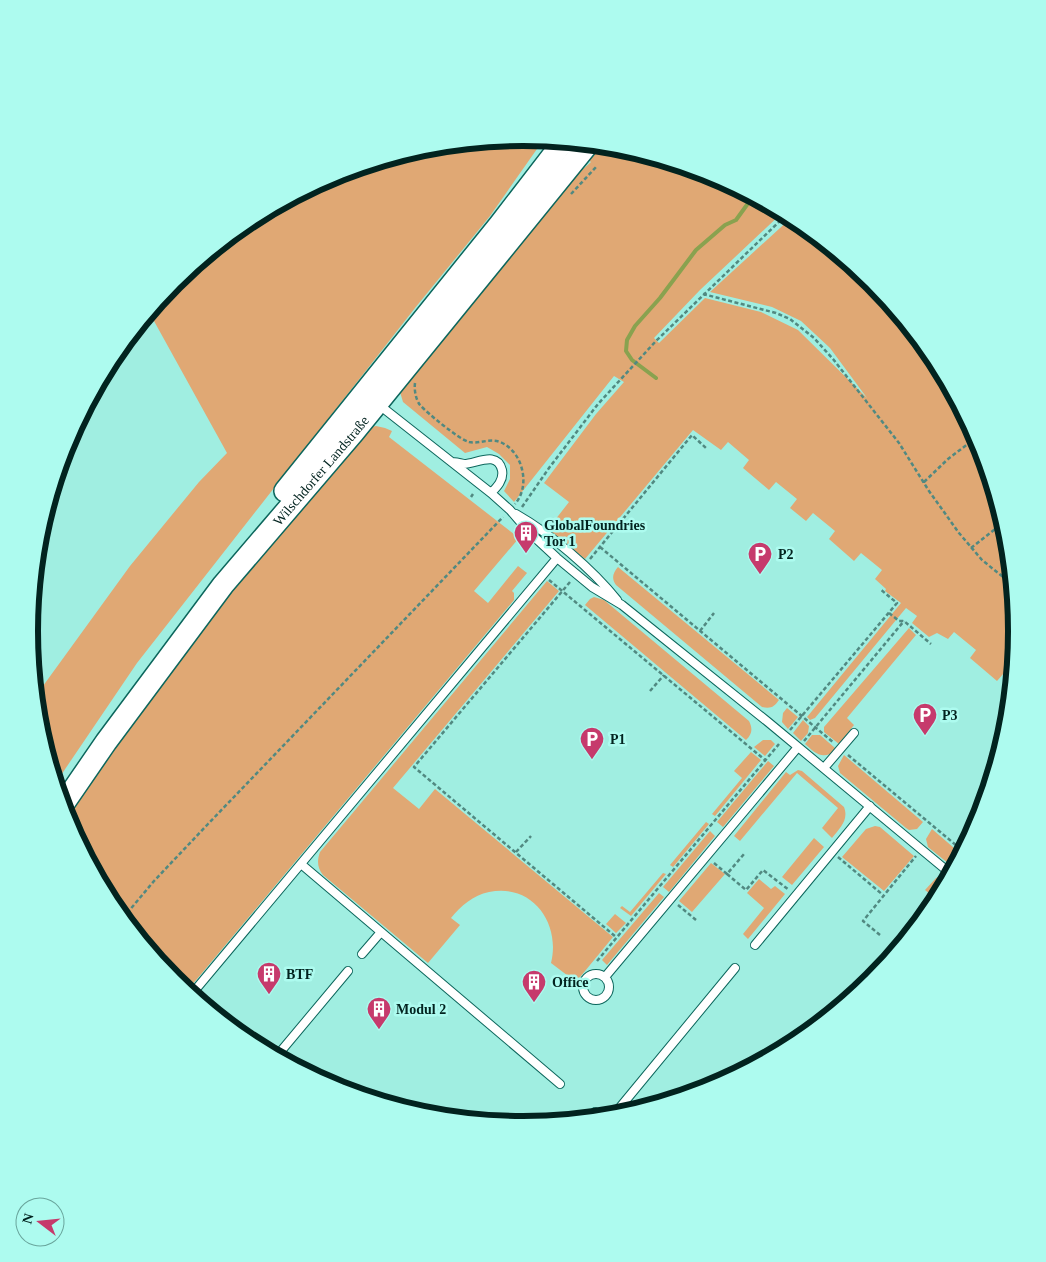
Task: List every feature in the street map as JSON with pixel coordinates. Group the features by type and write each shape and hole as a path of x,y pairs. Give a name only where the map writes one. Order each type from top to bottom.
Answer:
{"main road":[{"name":"Wilschdorfer Landstraße","path":"67,798 106,742 223,585 354,432 370,397 559,147"},
{"name":"Wilschdorfer Landstraße","path":"63,786 141,675 202,594 583,150"}],"lane":[{"path":"370,397 491,493 510,510 529,532 592,587 622,605 785,736 945,869"},
{"path":"452,462 465,464 481,459 489,459 498,463 502,469 502,478 498,486 491,493"},
{"path":"510,510 535,524 584,565 599,578 622,605"},
{"path":"196,990 557,558"},
{"path":"824,768 854,733"},
{"path":"605,977 798,747"},
{"path":"755,945 870,806"},
{"path":"301,864 560,1084"},
{"path":"362,954 381,932"},
{"path":"620,1107 735,968"},
{"path":"281,1051 348,970"}],"path":[{"path":"570,195 597,166"},
{"path":"510,510 522,507 598,404 633,366 703,294 781,220"},
{"path":"703,294 776,313 790,319 814,338 833,359 894,437 971,548 982,560 1005,579"},
{"path":"127,912 215,816 519,499 524,484 523,472 517,459 508,447 492,440 469,442 461,438 419,404 416,395 416,380"},
{"path":"584,565 692,435 708,449"},
{"path":"924,482 948,459 971,442"},
{"path":"971,548 997,527"},
{"path":"600,546 958,847"},
{"path":"543,574 765,760"},
{"path":"577,574 414,767 616,936"},
{"path":"597,961 897,603 880,589"},
{"path":"700,630 714,613"},
{"path":"889,613 899,621 904,621 931,644"},
{"path":"798,747 904,621"},
{"path":"650,691 664,675"},
{"path":"516,852 531,836"},
{"path":"880,934 863,921 921,849"},
{"path":"832,852 883,895"},
{"path":"727,874 744,854"},
{"path":"707,857 746,890 763,870 781,883"}],"shaded area":[{"path":"539,146 490,216 415,308 137,663 60,777 47,726 41,688 130,566 199,482 227,453 152,318 180,288 203,266 253,227 337,182 397,162 428,155 491,147"},
{"path":"575,149 618,155 679,171 709,182 777,218 700,290 654,338 659,343 705,298 761,312 798,330 867,398 830,348 801,321 772,307 710,292 786,223 843,266 888,311 908,335 927,361 958,416 972,445 992,505 999,536 1007,599 1006,675 1004,673 997,681 970,658 976,650 954,632 948,639 937,633 929,637 912,623 917,616 906,608 815,718 810,720 807,717 901,603 885,591 886,589 875,579 882,570 861,553 854,561 829,539 835,531 813,513 806,521 790,508 797,499 776,482 769,490 743,468 749,460 728,442 721,450 693,430 585,559 548,529 569,502 544,483 596,414 624,382 614,376 514,502 504,491 510,479 510,465 499,454 487,447 465,453 403,402 400,392 573,178 591,162"},
{"path":"376,426 392,431 389,437 519,538 474,591 488,603 518,566 527,573 512,591 514,593 514,600 192,985 158,951 119,901 88,846 69,805 216,603 367,428"},
{"path":"618,567 779,700 774,706 770,708 762,707 616,585 613,576"},
{"path":"547,581 559,591 393,788 419,809 435,789 613,937 576,982 551,963 552,934 547,921 540,909 530,900 518,894 504,891 489,892 468,902 451,918 460,925 428,963 323,875 318,864 320,852"},
{"path":"594,597 604,600 749,721 751,726 750,736 746,740 585,605"},
{"path":"909,628 916,635 847,718 854,725 839,744 824,732 824,727"},
{"path":"787,708 798,717 788,729 782,722 783,713"},
{"path":"803,720 809,726 808,733 801,741 793,733"},
{"path":"812,735 820,735 835,748 830,754 816,753 805,744"},
{"path":"763,740 771,740 775,744 765,756 754,747"},
{"path":"751,752 761,760 715,816 712,814 742,778 734,771"},
{"path":"844,755 923,822 917,829 909,830 906,828 840,773 838,766"},
{"path":"768,761 774,766 723,827 717,822"},
{"path":"798,770 802,771 844,807 845,820 832,838 822,828 838,808 797,773 740,841 734,836 786,772 790,775"},
{"path":"706,822 709,824 673,867 670,865"},
{"path":"875,826 880,827 914,856 884,891 842,857 866,829"},
{"path":"932,829 956,850 949,864 928,847 926,839"},
{"path":"710,831 715,836 669,892 663,887"},
{"path":"814,838 824,847 792,885 782,877"},
{"path":"711,863 725,874 692,912 679,901"},
{"path":"663,873 666,874 631,916 620,908 622,906 630,912"},
{"path":"942,876 931,895 925,890 936,878"},
{"path":"759,879 771,889 775,886 785,894 748,939 743,934 764,908 747,893"},
{"path":"659,893 664,897 607,965 602,960"},
{"path":"615,914 626,923 616,933 606,924"}],"waterway":[{"path":"656,378 632,360 626,351 627,340 635,326 660,298 696,250 725,225 736,220 749,202"}],"place":[{"name":"GlobalFoundries Tor 1","path":"526,554"},
{"name":"P2","path":"760,575"},
{"name":"P3","path":"925,736"},
{"name":"P1","path":"592,760"},
{"name":"BTF","path":"269,995"},
{"name":"Office","path":"534,1003"},
{"name":"Modul 2","path":"379,1030"}]}
